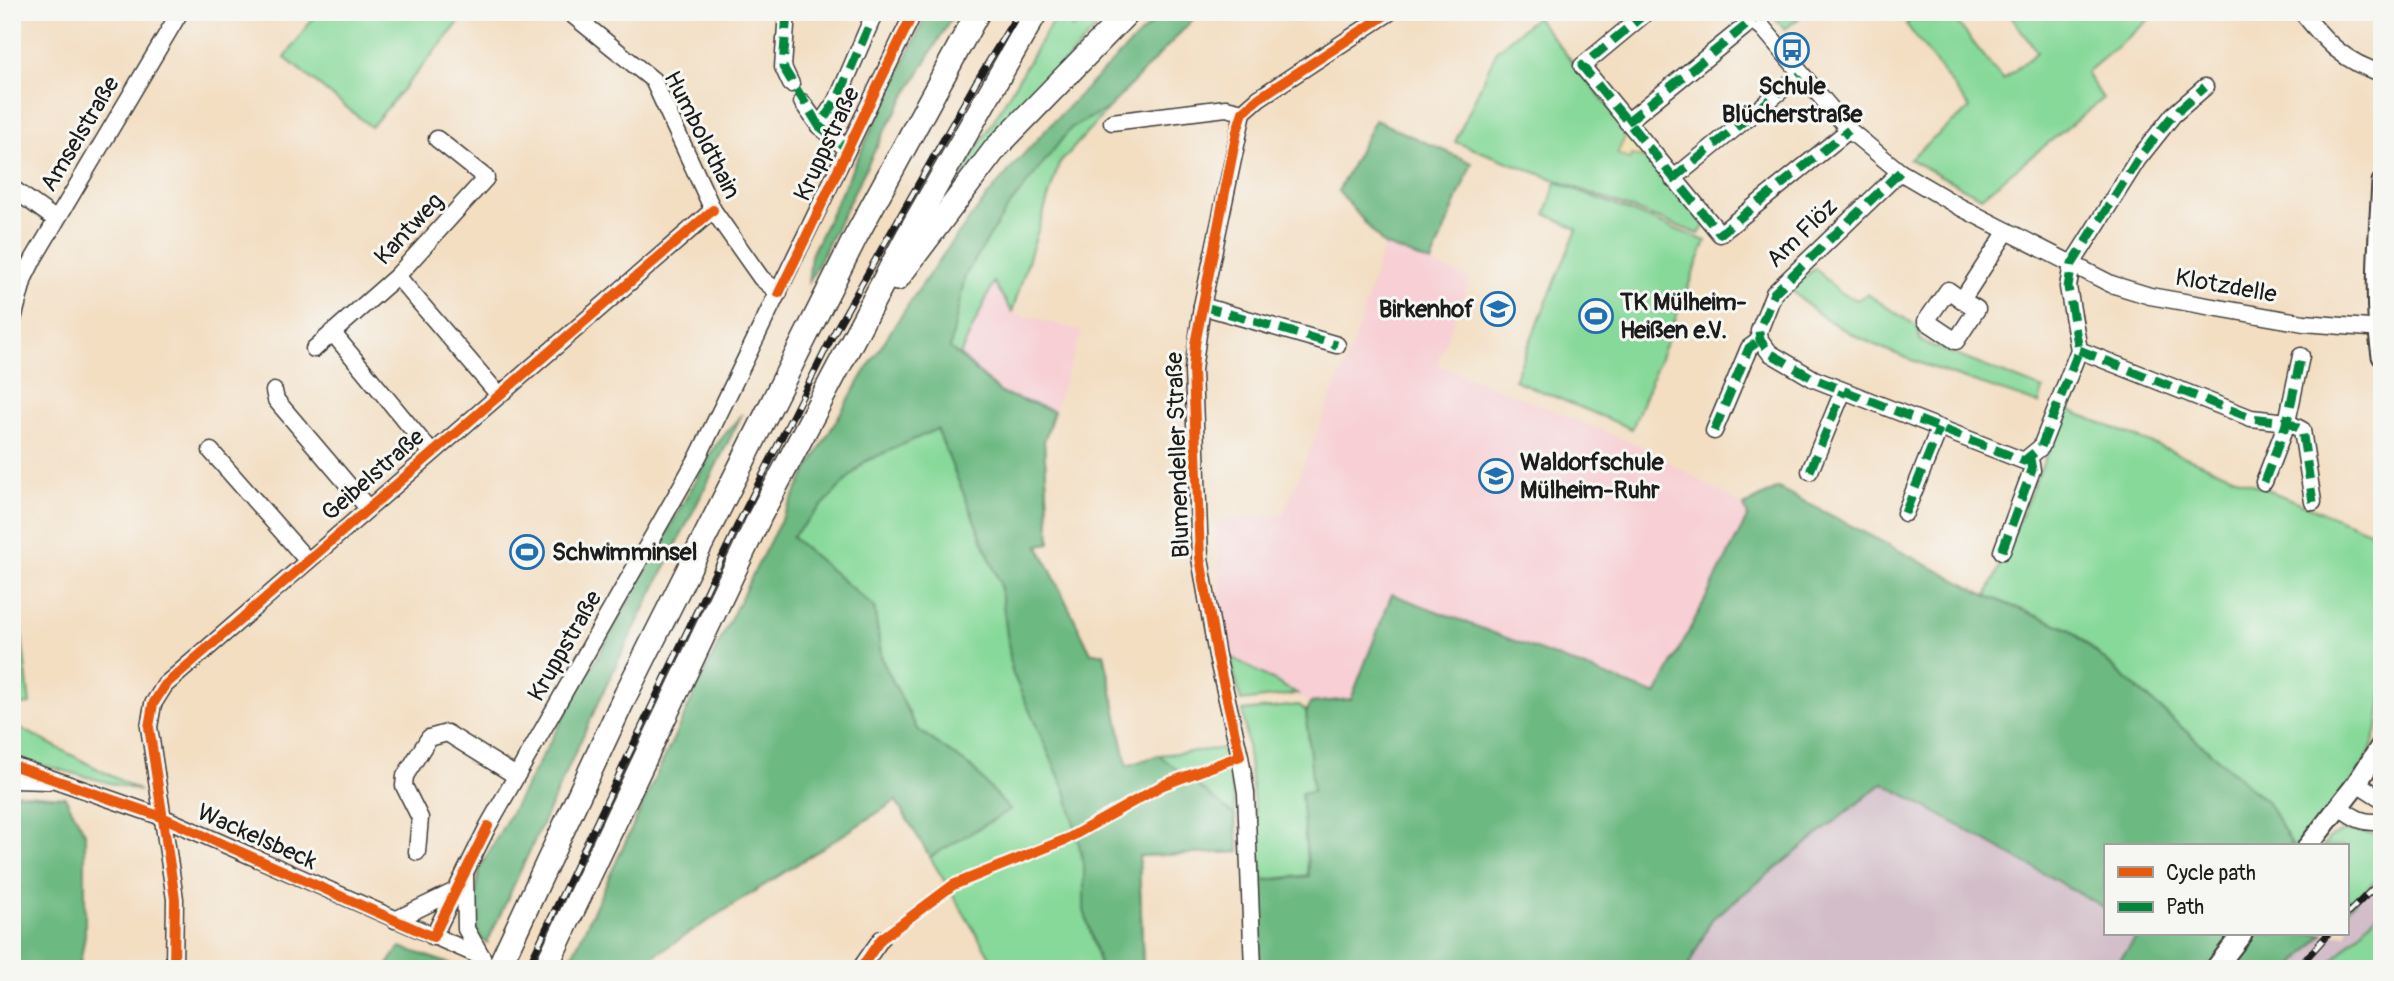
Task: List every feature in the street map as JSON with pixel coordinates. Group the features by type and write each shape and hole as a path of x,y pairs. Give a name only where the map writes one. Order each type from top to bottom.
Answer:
{"highway":[{"path":"490,963 856,236 981,12"},
{"path":"545,969 689,661 855,334 961,140 1036,12"},
{"path":"855,334 995,149 1128,12"}],"main road":[{"path":"2382,182 2382,356"},
{"path":"2310,844 2357,783 2382,744"},
{"path":"2215,969 2240,936"}],"street":[{"name":"Amselstraße","path":"12,323 24,278 55,219 180,12"},
{"name":"Humboldthain","path":"569,12 653,80 713,209 761,278 779,293"},
{"path":"788,12 783,67 791,84"},
{"path":"820,126 838,99 875,12"},
{"name":"Kruppstraße","path":"433,937 516,776 699,455 914,12"},
{"path":"1112,122 1226,108 1243,112 1259,98 1390,12"},
{"path":"1647,12 1582,66 1720,234 1849,130"},
{"path":"2302,12 2328,44 2348,60 2382,72"},
{"name":"Klotzdelle","path":"1626,122 1748,16 1849,130 1900,172 2111,284 2150,296 2304,323 2380,328"},
{"path":"1673,179 1800,75"},
{"path":"1760,340 1770,353 1814,379 2015,460 2030,458 2041,447 2079,350 2068,287 2072,264 2138,159 2173,115 2205,87"},
{"path":"802,102 820,126 846,148"},
{"name":"Blumendeller Straße","path":"1243,112 1202,306 1193,370 1200,558 1217,656 1244,781 1253,969"},
{"name":"Kantweg","path":"314,349 397,276 486,178 437,139"},
{"name":"Am Flöz","path":"1714,430 1749,348 1760,340 1759,331 1774,293 1900,172"},
{"path":"12,188 55,219"},
{"name":"Geibelstraße","path":"174,969 174,899 149,727 153,704 165,685 713,209"},
{"path":"1962,300 2007,231"},
{"path":"397,276 498,394"},
{"path":"1202,306 1337,345"},
{"name":"Geibelstraße","path":"332,332 431,452"},
{"path":"2079,350 2251,418 2287,422 2302,430 2313,502"},
{"path":"2263,482 2287,422 2301,356"},
{"name":"Geibelstraße","path":"274,391 276,400 367,508"},
{"path":"1810,471 1843,391"},
{"path":"1905,513 1939,429"},
{"path":"211,451 307,560"},
{"path":"2002,551 2032,470 2030,458"},
{"path":"417,852 420,818 416,805 404,786 405,776 429,738 439,733 447,733 516,776"},
{"name":"Wackelsbeck","path":"12,765 162,817 490,963"},
{"name":"Wackelsbeck","path":"12,780 61,781"},
{"path":"2357,783 2382,799"},
{"path":"2339,807 2355,819 2369,823 2382,821"},
{"path":"465,871 466,929 490,963"},
{"path":"395,920 455,891"},
{"path":"860,969 881,939"}],"shaded area":[{"name":"Waldorfschule Mülheim-Ruhr","path":"1384,245 1470,279 1437,364 1641,446 1744,506 1748,516 1656,695 1392,594 1351,699 1310,703 1230,656 1221,606 1216,522 1283,515 1352,347"},
{"path":"995,281 1012,312 1082,331 1054,411 1001,393 960,355"},
{"path":"1883,783 2104,907 2104,936 2138,936 2113,969 1687,969 1712,919"},
{"path":"2382,874 2382,913 2328,969 2291,969 2321,936 2348,936 2348,908"}],"green space":[{"path":"317,12 468,12 371,127 285,58"},
{"path":"928,12 955,12 883,134 808,284 811,255"},
{"path":"1058,12 1082,12 1074,27 1107,15 950,194"},
{"path":"1082,12 1109,12 1072,28"},
{"path":"1163,12 1200,12 1109,108 1071,128 1007,209 965,276 950,348 1001,393 1054,411 1044,441 1050,543 1038,545 1091,653 1104,653 1127,766 1159,755 1234,815 1239,852 1139,856 1143,969 1101,969 1084,910 1084,866 1067,794 1012,672 1000,583 937,429 864,462 792,537 874,607 882,660 917,729 972,768 1010,810 930,857 896,801 633,969 566,969 747,586 848,401 904,311 965,225 1011,169 1060,115"},
{"path":"1768,12 1807,12 1785,29"},
{"path":"1921,12 1949,12 2003,80 2037,52 2008,12 2158,12 2086,73 2103,99 1981,197 1909,159 1970,108 1906,24"},
{"path":"1536,17 1705,225 1699,234 1455,142 1497,50"},
{"path":"1109,108 1059,164 1012,312 994,282 960,355 1001,393 1054,411 1044,441 1050,543 1038,545 1091,653 1104,653 1127,766 1159,755 1226,748 1239,852 1139,856 1143,969 991,969 995,965 930,857 1009,810 972,768 917,729 882,660 874,607 791,537 1032,147"},
{"path":"1375,120 1472,163 1431,263 1384,245 1338,191"},
{"name":"TK Mülheim- Heißen e.V.","path":"1556,182 1706,241 1632,429 1514,380 1577,229 1546,214"},
{"path":"1815,268 1839,292 1857,300 1867,294 1918,327 1920,341 2043,389 2039,404 1906,358 1840,327 1813,309 1791,289"},
{"path":"2066,409 2367,530 2382,546 2384,656 2380,714 2366,760 2344,793 2303,844 2292,844 2268,803 2070,629 1987,596"},
{"path":"742,414 613,671 487,943 481,937 475,920 479,870 713,449"},
{"path":"1778,488 1987,596 2069,629 2268,803 2292,844 2104,844 2104,907 1883,783 1712,919 1687,969 1260,969 1256,881 1309,876 1301,793 1313,791 1306,711 1310,703 1351,699 1392,594 1656,695 1748,516 1744,506"},
{"path":"12,622 20,622 30,704 12,706"},
{"path":"1230,656 1297,694 1241,701"},
{"path":"1299,705 1306,711 1314,791 1301,793 1308,875 1263,880 1243,711"},
{"path":"12,727 22,729 140,791 12,757"},
{"path":"12,793 65,797 85,833 85,935 79,969 12,969"},
{"path":"2346,831 2382,835 2382,874 2348,908 2348,844 2325,844 2330,837"},
{"path":"2382,909 2382,969 2325,969"},
{"path":"2138,936 2321,936 2291,969 2113,969"},
{"path":"400,947 465,969 385,969"}],"sand":[{"path":"1626,135 1631,136 1648,159 1632,155 1630,160 1617,154"}],"railway":[{"path":"527,969 737,526 835,331 976,82 1019,12"},
{"path":"2348,913 2382,880"},
{"path":"2297,969 2326,936"}],"marked path":[{"path":"787,12 783,67 819,126 838,98 875,12"},
{"path":"1647,12 1582,66 1720,234 1849,130"},
{"path":"1627,122 1754,19"},
{"path":"1673,179 1800,75"},
{"path":"1900,172 1774,293 1759,331 1760,340 1770,353 1814,379 2024,461 2041,447 2079,350 2068,287 2072,264 2138,159 2173,115 2205,87"},
{"path":"819,126 846,148"},
{"path":"1202,306 1337,345"},
{"path":"1714,431 1749,348 1760,340"},
{"path":"2079,350 2251,418 2287,422 2302,430 2313,502"},
{"path":"2264,482 2287,422 2301,356"},
{"path":"1810,471 1843,391"},
{"path":"1905,513 1939,429"},
{"path":"2002,551 2032,470 2030,459"}],"cycle path":[{"path":"779,293 914,12"},
{"path":"860,969 881,939 953,885 1067,839 1163,785 1240,756 1217,656 1200,558 1193,370 1195,344 1237,131 1243,112 1259,98 1390,12"},
{"path":"174,969 175,899 149,727 153,704 165,685 713,210"},
{"path":"12,765 162,817 433,937 488,826"}],"place":[{"name":"Schule Blücherstraße","path":"1792,50"},
{"name":"Birkenhof","path":"1498,309"},
{"name":"TK Mülheim- Heißen e.V.","path":"1596,316"},
{"name":"Waldorfschule Mülheim-Ruhr","path":"1496,476"},
{"name":"Schwimminsel","path":"527,552"}]}
